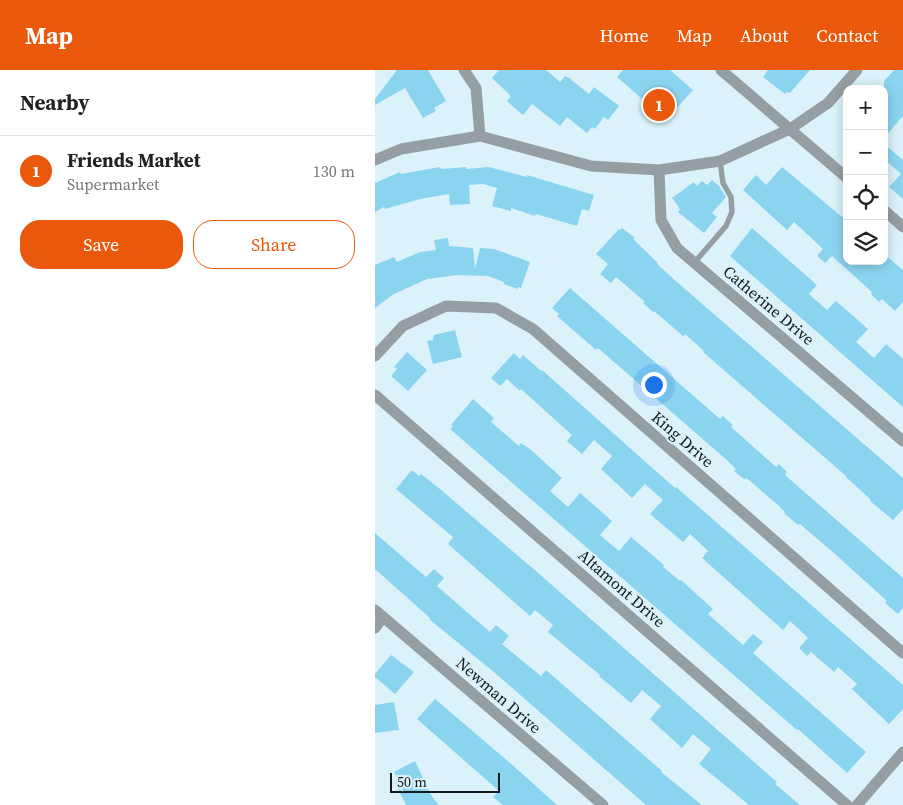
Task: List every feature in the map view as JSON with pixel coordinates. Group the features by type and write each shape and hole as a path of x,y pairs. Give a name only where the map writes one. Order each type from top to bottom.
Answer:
{"street":[{"path":"464,70 476,88 480,136"},
{"path":"721,70 844,175"},
{"path":"375,160 401,149 480,136 591,166 659,170 720,161 790,129 828,103 857,70"},
{"name":"Catherine Drive","path":"659,170 661,220 677,248 903,441"},
{"path":"888,214 903,227"},
{"name":"King Drive","path":"375,356 403,326 446,306 496,308 533,329 903,653"},
{"name":"Altamont Drive","path":"375,395 847,805"},
{"path":"375,628 379,613"},
{"name":"Newman Drive","path":"379,613 603,805"},
{"path":"857,805 903,752"}],"lane":[{"path":"694,263 726,226 732,212 731,197 723,183 720,161"}],"building":[{"path":"397,70 428,70 446,101 434,108 436,111 423,118 405,88 375,105 375,99"},
{"path":"499,70 546,70 560,82 565,76 569,78 589,94 594,87 619,106 608,120 604,117 595,129 592,127 587,133 567,117 560,126 532,104 523,115 507,101 511,96 492,78"},
{"path":"623,70 670,70 693,90 666,120 617,77"},
{"path":"768,70 810,70 790,93 787,92 785,94 763,77"},
{"path":"894,70 903,70 903,116 888,133 888,85 884,85 884,81"},
{"path":"888,147 903,160 903,199 889,187 901,174 888,163"},
{"path":"440,167 441,169 466,167 466,169 489,167 527,177 527,175 594,195 589,211 582,209 577,226 511,208 511,211 492,206 497,188 483,184 469,185 470,204 450,205 449,194 420,199 385,209 384,207 375,212 375,183 400,172 401,174"},
{"path":"782,167 843,218 843,265 888,265 888,257 903,270 903,302 895,311 882,299 879,302 871,294 872,292 832,256 825,263 817,256 823,249 794,222 787,230 743,190 756,175 766,185"},
{"path":"712,180 719,186 726,197 712,213 717,217 704,233 678,212 680,209 672,198 694,182 697,186 702,181 707,185"},
{"path":"622,228 635,238 633,239 677,282 903,478 903,509 893,520 685,334 684,337 653,312 643,303 645,302 616,277 611,283 600,274 608,264 596,254"},
{"path":"752,228 817,285 809,294 827,310 836,301 868,329 856,342 874,358 886,344 903,359 903,407 730,256"},
{"path":"448,238 449,246 473,248 475,269 480,248 494,249 530,262 521,288 518,287 518,289 504,284 504,282 488,276 457,275 427,279 394,294 375,308 375,265 394,257 397,262 420,252 436,250 434,240"},
{"path":"570,288 720,419 723,416 733,425 731,427 776,467 779,464 787,472 785,475 903,578 903,608 898,614 885,603 887,601 835,554 784,513 779,506 749,480 744,479 734,471 736,469 729,462 598,348 596,350 557,316 559,314 552,308"},
{"path":"455,330 462,357 433,364 427,341 433,340 434,335"},
{"path":"407,352 427,370 408,391 391,376 397,369 394,367"},
{"path":"514,353 520,359 523,355 542,370 903,685 903,709 889,724 852,689 857,684 838,667 834,672 811,652 807,656 799,648 808,638 790,621 783,630 702,558 708,551 690,534 683,542 650,514 663,500 645,484 632,498 601,469 612,456 594,440 582,454 567,441 572,435 521,389 520,391 507,379 500,386 491,378"},
{"path":"473,399 494,418 491,422 519,446 521,443 530,449 562,478 550,491 568,507 580,493 612,521 600,535 619,551 631,537 713,609 708,614 743,645 753,634 763,642 753,653 866,752 847,773 450,429 453,426 451,425"},
{"path":"412,470 419,476 421,474 440,489 537,572 777,782 775,784 800,805 749,805 699,764 711,749 693,734 682,748 650,719 661,706 642,690 631,703 548,632 553,625 535,610 530,616 448,544 453,537 396,489"},
{"path":"375,533 426,577 434,569 444,578 437,586 490,632 496,625 509,636 502,644 541,676 546,670 661,772 702,805 646,805 495,673 429,619 375,569"},
{"path":"391,655 414,672 395,694 375,677 375,674"},
{"path":"435,699 557,805 503,805 493,797 499,791 417,719"},
{"path":"394,702 399,730 375,733 375,705"},
{"path":"415,761 431,795 439,805 406,805 394,781 398,780 394,772"}],"place":[{"name":"Friends Market","path":"659,105"}]}
